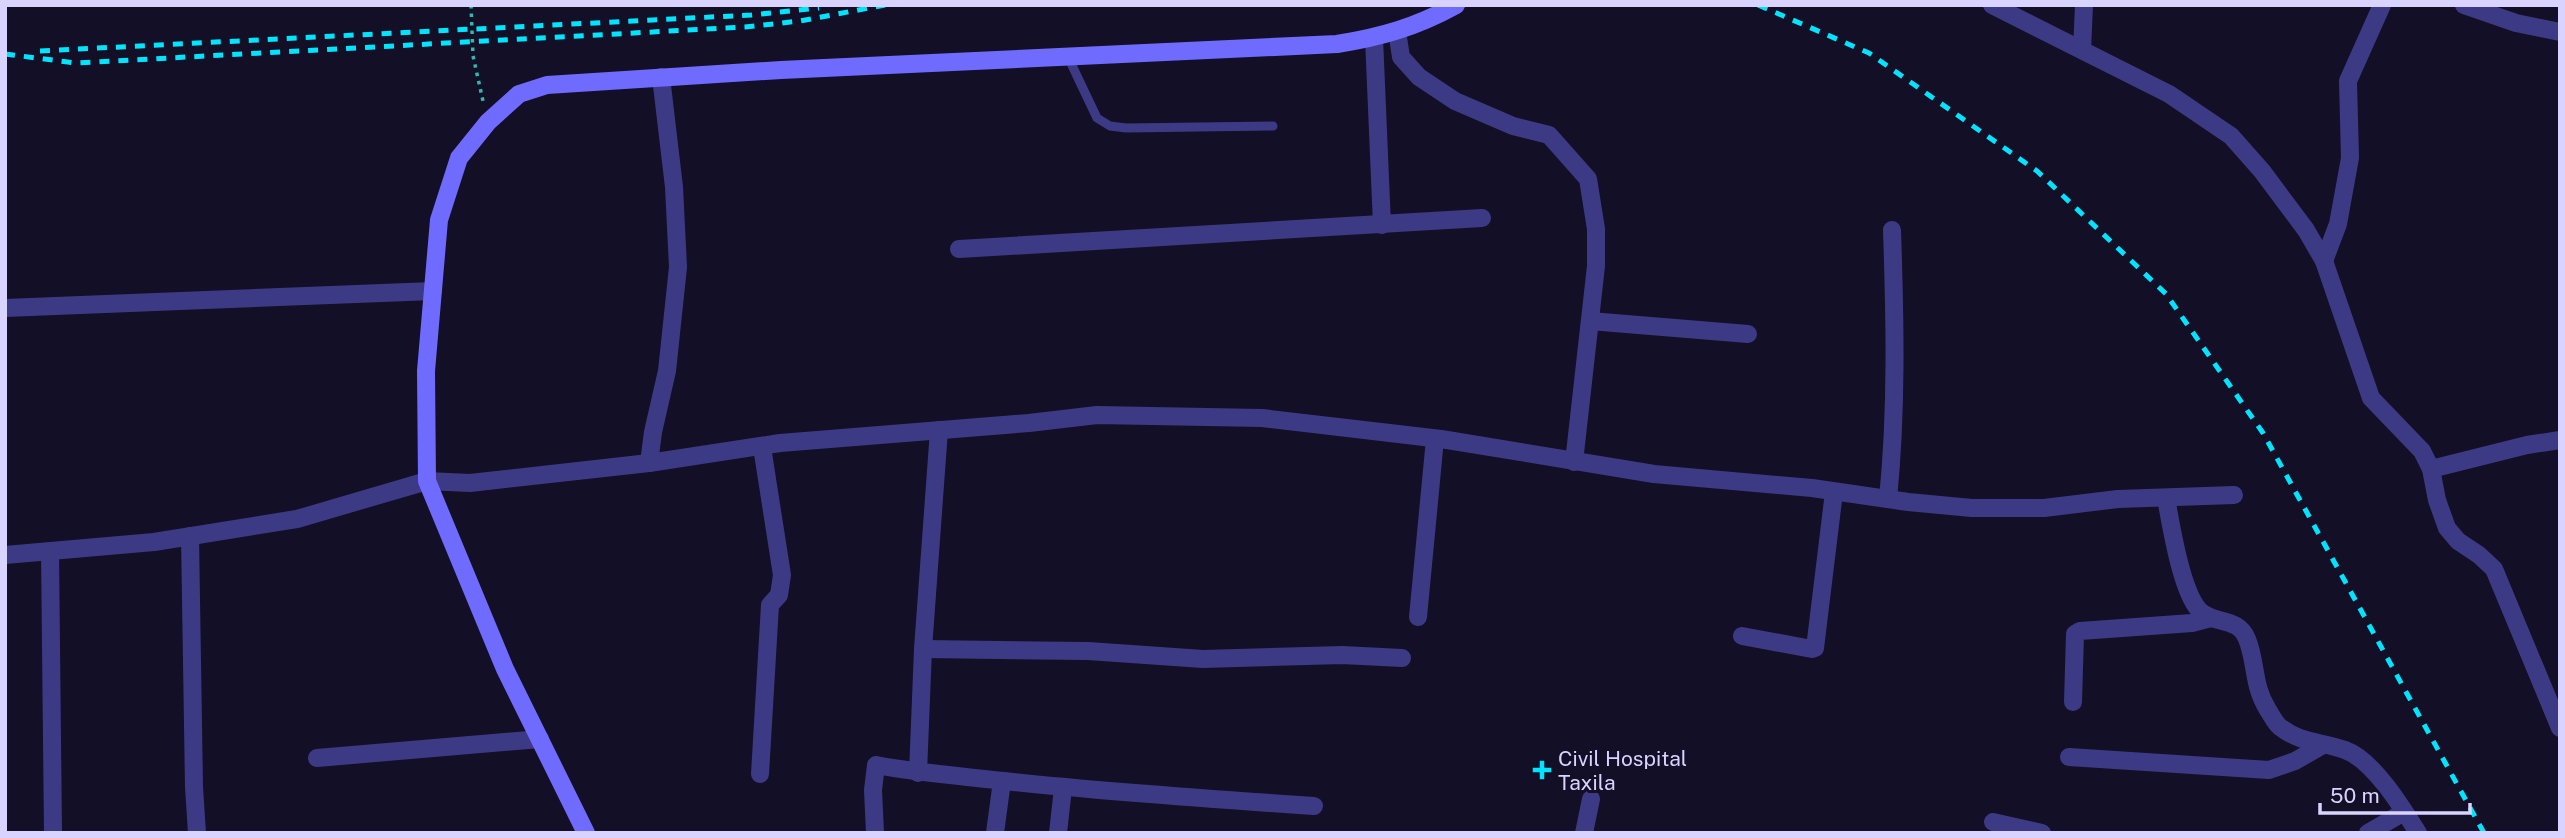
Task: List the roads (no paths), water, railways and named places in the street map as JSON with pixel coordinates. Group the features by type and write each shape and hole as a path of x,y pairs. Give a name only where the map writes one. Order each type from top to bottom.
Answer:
{"street":[{"path":"586,833 505,669 427,481 426,371 439,220 459,158 488,122 519,94 547,85 1337,44 1397,31 1430,19 1456,5"},
{"path":"1992,5 2169,94 2231,136 2262,171 2306,230 2324,261 2371,398 2422,451 2431,470 2437,500 2447,527 2458,541 2494,569 2560,728"},
{"path":"2082,50 2084,5"},
{"path":"2324,261 2338,224 2350,158 2348,81 2382,5"},
{"path":"2464,5 2516,23 2560,32"},
{"path":"1397,31 1401,57 1419,77 1466,106 1513,126 1549,135 1588,179 1595,229 1596,266 1574,462"},
{"path":"1374,38 1382,225"},
{"path":"649,463 667,371 678,267 674,187 661,77"},
{"path":"958,249 1482,218"},
{"path":"1888,499 1893,451 1896,357 1892,230"},
{"path":"5,308 433,291"},
{"path":"1590,321 1748,334"},
{"path":"5,555 190,536 297,519 427,481 470,482 649,463 780,443 1030,424 1097,415 1262,418 1435,439 1654,474 1972,508 2043,508 2118,499 2234,495"},
{"path":"918,773 923,649 939,430"},
{"path":"1418,617 1435,439"},
{"path":"2431,470 2527,445 2560,440"},
{"path":"760,774 770,605 779,595 782,575 762,447"},
{"path":"1742,636 1815,648 1835,492"},
{"path":"2166,498 2172,535 2189,593 2199,610 2211,618"},
{"path":"190,536 197,833"},
{"path":"50,551 53,833"},
{"path":"2073,702 2075,634 2080,631 2192,623 2211,618 2229,621 2242,630 2247,639 2259,694 2277,725 2299,740 2346,750 2367,762 2418,833"},
{"path":"923,649 1088,651 1203,659 1342,655 1402,658"},
{"path":"317,758 540,739"},
{"path":"2069,757 2269,770 2295,761 2323,745"},
{"path":"875,833 873,790 876,765 918,773 1063,788 1184,799 1314,806"},
{"path":"995,833 1002,781"},
{"path":"1058,833 1063,788"},
{"path":"1584,833 1591,799"},
{"path":"2368,833 2404,812"},
{"path":"1993,822 2042,833"}],"lane":[{"path":"1068,57 1097,118 1110,126 1273,126"}],"railway":[{"path":"5,54 76,63 745,27 800,21 885,5"},
{"path":"1758,5 1869,53 2037,171 2166,294 2263,433 2484,833"},
{"path":"40,51 751,15 819,8"}],"place":[{"name":"Civil Hospital Taxila","path":"1542,770"}]}
